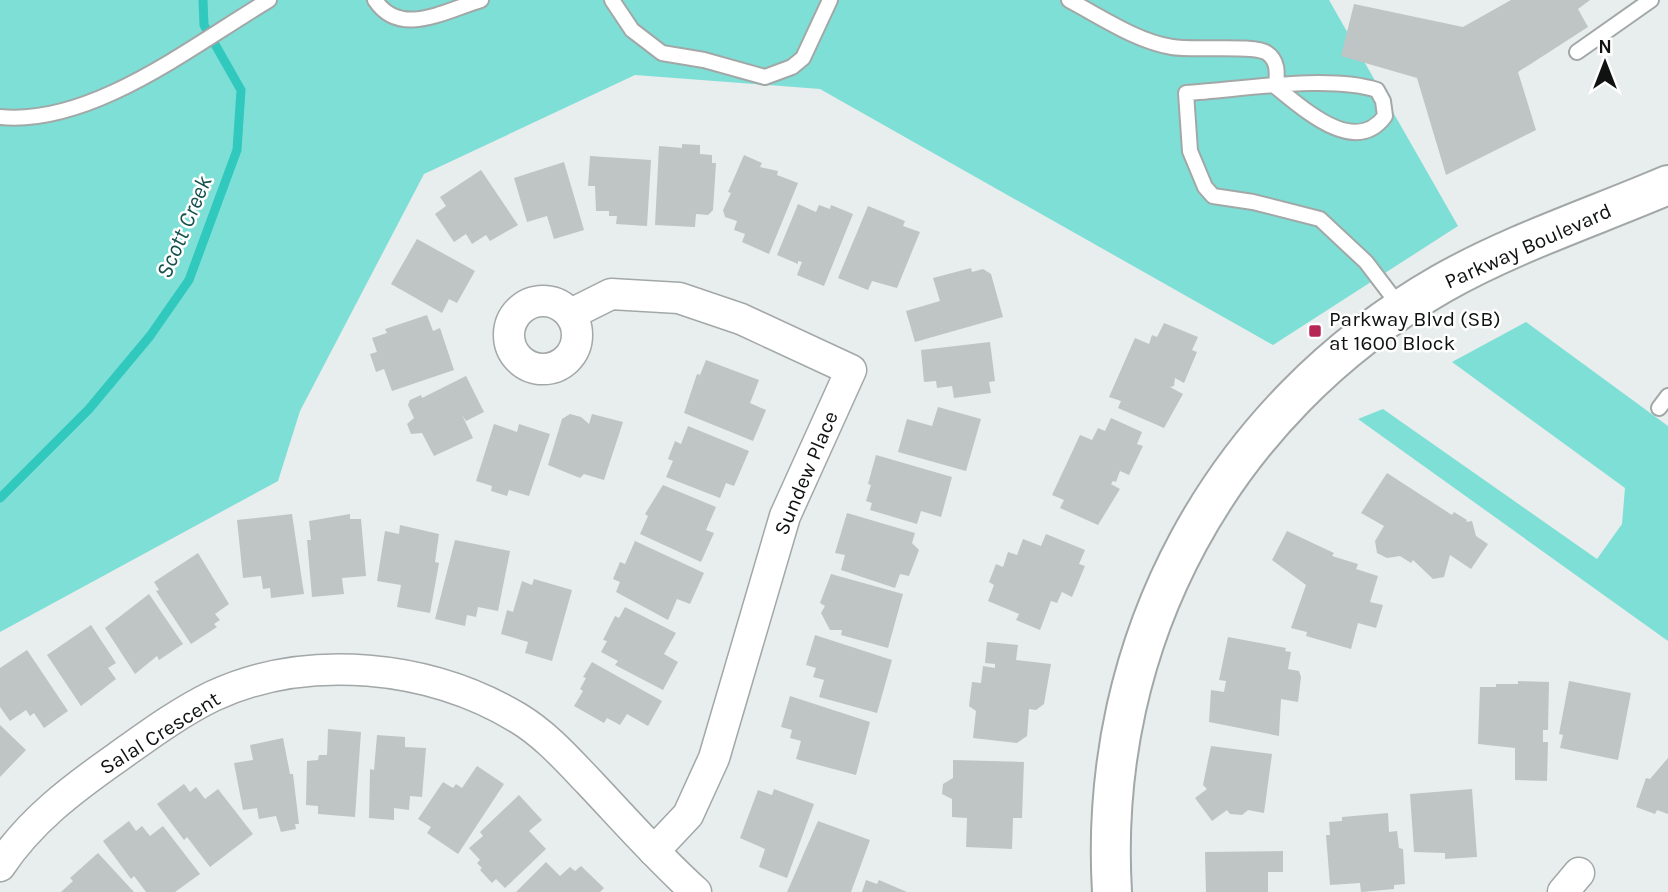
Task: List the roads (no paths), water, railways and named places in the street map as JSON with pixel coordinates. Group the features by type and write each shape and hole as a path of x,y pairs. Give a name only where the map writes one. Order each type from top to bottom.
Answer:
{"street":[{"name":"Parkway Boulevard","path":"1112,892 1112,793 1120,735 1138,661 1176,564 1219,490 1276,415 1340,354 1402,309 1474,267 1668,185"},
{"name":"Sundew Place","path":"570,314 611,294 679,298 741,319 850,370 785,516 710,768 688,815 676,831 654,851"},
{"name":"Salal Crescent","path":"0,866 16,843 64,796 156,730 211,697 257,681 316,671 344,670 398,674 428,681 462,691 519,719 559,751 695,892"}],"lane":[{"path":"0,117 25,120 100,99 199,44 270,0"},
{"path":"375,0 387,16 400,21 481,0"},
{"path":"612,0 632,30 662,53 704,60 765,77 792,67 803,58 830,0"},
{"path":"1069,0 1134,34 1169,47 1202,51 1253,48 1264,50 1275,63 1276,87"},
{"path":"1577,52 1651,0"},
{"path":"1276,87 1340,130 1363,134 1377,128 1385,116 1383,101 1377,90 1361,85 1276,87 1186,93 1190,151 1205,187 1213,196 1223,200 1253,202 1320,219 1366,262 1402,309"}],"waterway":[{"name":"Scott Creek","path":"0,498 89,409 150,336 189,280 237,150 241,90 204,25 203,0"}],"place":[{"name":"Parkway Blvd (SB) at 1600 Block","path":"1315,331"}]}
